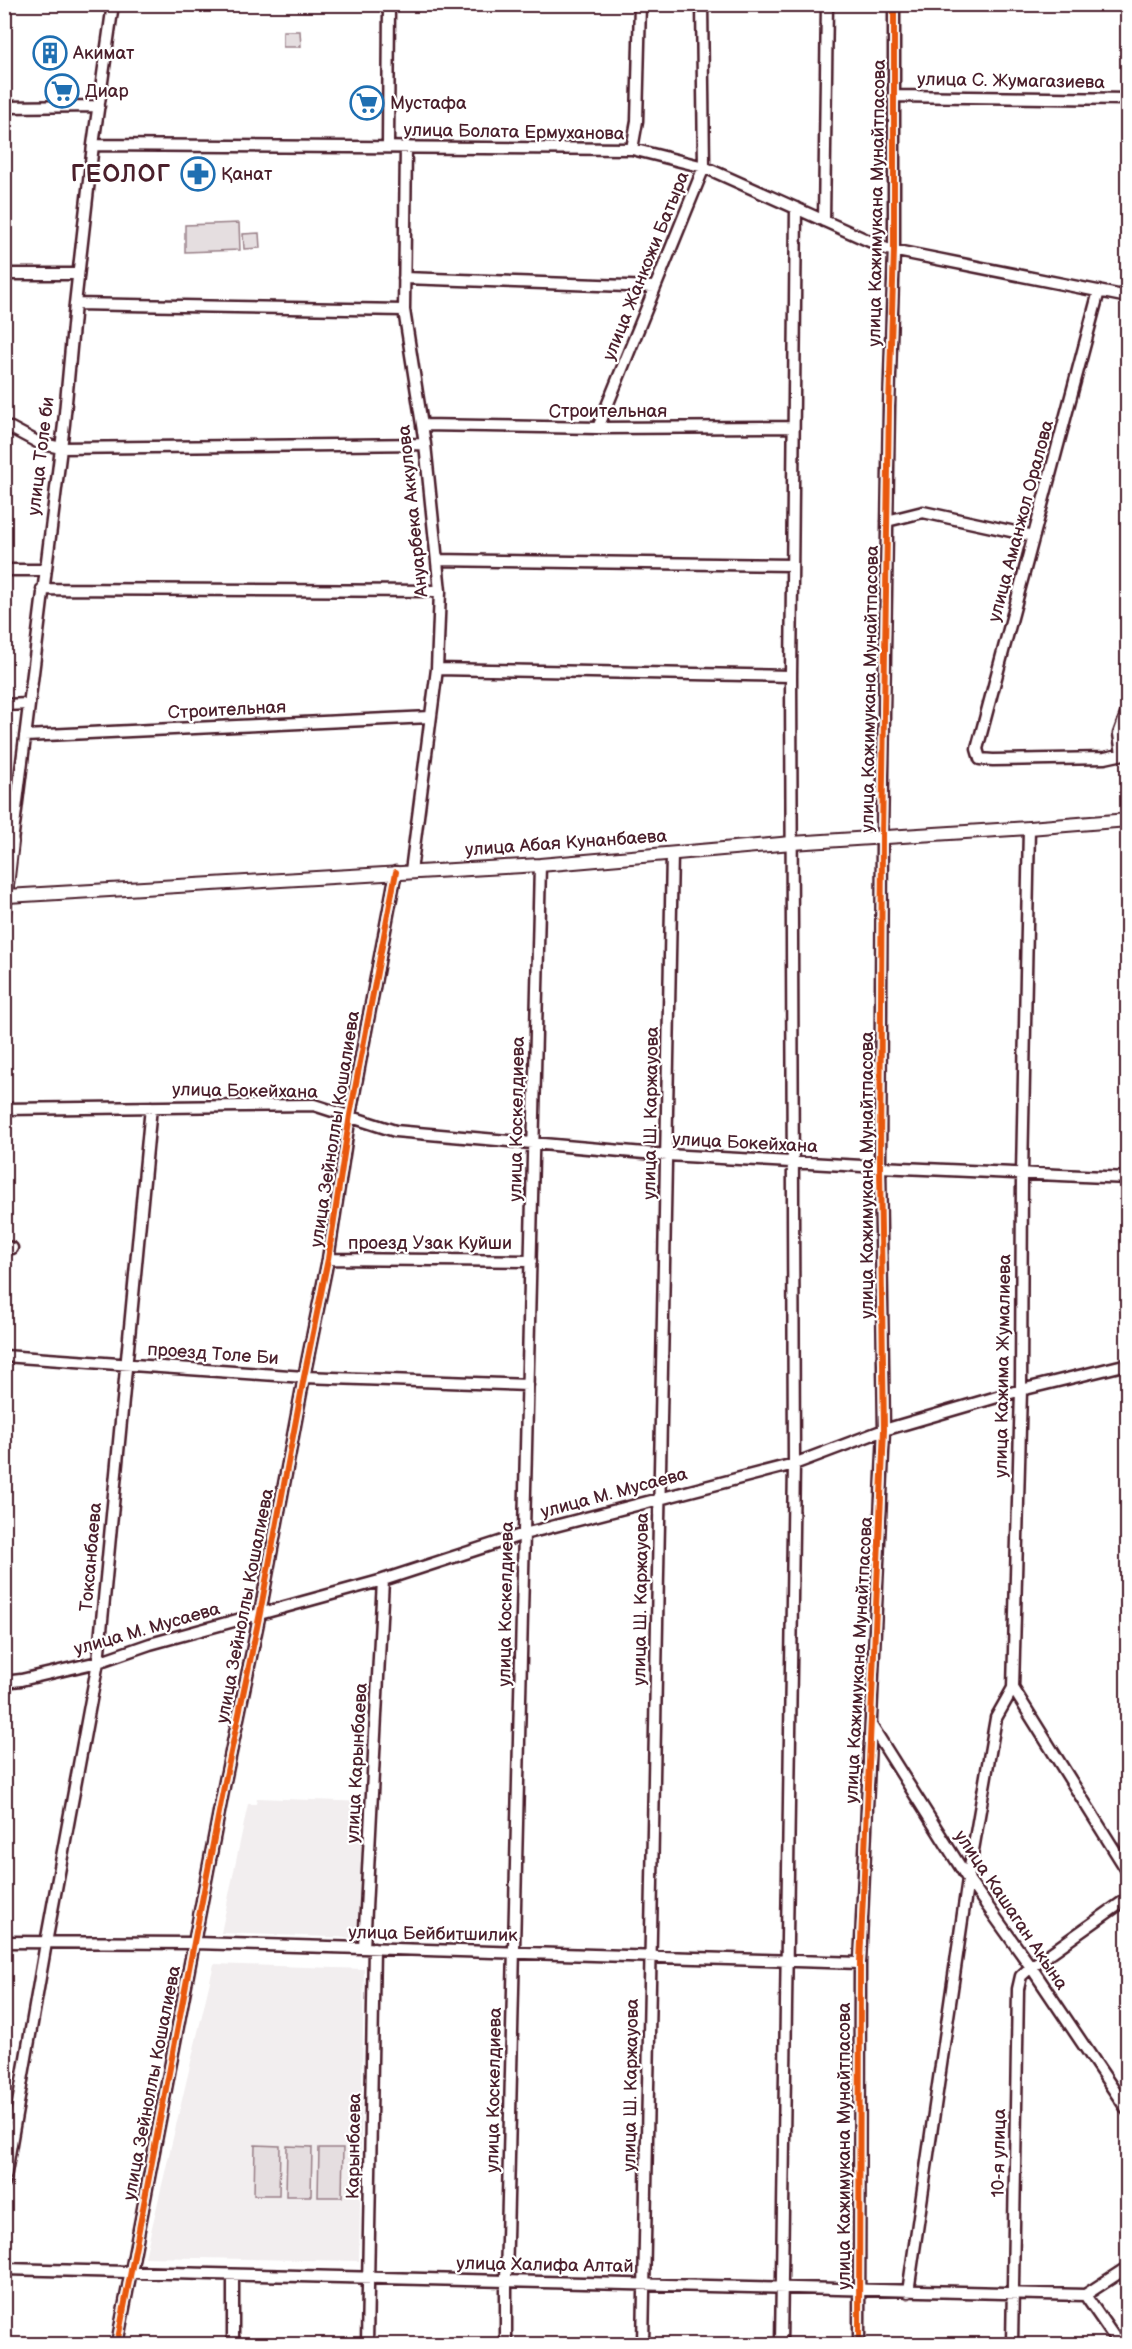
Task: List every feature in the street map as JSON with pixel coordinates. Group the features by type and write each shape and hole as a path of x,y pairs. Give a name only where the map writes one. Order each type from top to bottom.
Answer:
{"street":[{"name":"улица Толе би","path":"4,912 7,896 8,843 25,736 46,570 93,145 113,4"},
{"path":"388,146 389,4"},
{"path":"632,149 637,121 640,4"},
{"name":"улица Жанкожи Батыра","path":"597,428 704,167 702,4"},
{"path":"824,221 827,4"},
{"name":"улица Кажимукана Мунайтпасова","path":"859,2344 860,1963 884,1430 880,1167 882,837 894,250 894,4"},
{"name":"улица С. Жумагазиева","path":"893,96 1128,99"},
{"path":"4,107 99,106"},
{"name":"улица Болата Ермуханова","path":"93,145 228,148 406,146 632,149 704,167 894,250 1128,297"},
{"name":"Ануарбека Аккулова","path":"406,146 404,310 425,444 440,591 437,669 411,871"},
{"path":"781,2344 794,1464 791,1162 791,676 796,208"},
{"path":"4,274 78,274"},
{"path":"404,278 655,287"},
{"name":"улица Аманжол Оралова","path":"1099,291 977,749 980,759 1105,758 1125,754"},
{"path":"75,304 404,310"},
{"name":"Строительная","path":"422,425 597,428 793,427"},
{"path":"4,428 11,428 39,443 61,448 425,444"},
{"path":"887,521 923,512 1034,536"},
{"path":"437,560 792,565"},
{"path":"4,570 46,570"},
{"path":"42,589 440,591"},
{"path":"437,669 791,676"},
{"path":"4,705 29,705"},
{"path":"1125,754 1119,734 1128,709"},
{"name":"Строительная","path":"25,736 430,717"},
{"name":"улица Абая Кунанбаева","path":"7,896 540,865 792,843 1127,820"},
{"name":"улица Кажима Жумалиева","path":"1013,1688 1021,1390 1022,1174 1029,828"},
{"name":"улица Ш. Каржауова","path":"643,2344 672,854"},
{"name":"улица Коскелдиева","path":"506,2344 540,865"},
{"name":"улица Зейноллы Кошалиева","path":"117,2344 328,1259 350,1115 396,872"},
{"name":"улица Бокейхана","path":"4,1109 314,1105 395,1131 666,1155 1128,1178"},
{"name":"Токсанбаева","path":"4,2184 98,1662 152,1107"},
{"name":"проезд Узак Куйши","path":"328,1259 531,1261"},
{"name":"проезд Толе Би","path":"4,1356 304,1377 528,1385"},
{"name":"улица М. Мусаева","path":"4,1682 98,1662 150,1644 383,1580 524,1534 794,1464 884,1430 1021,1390 1128,1364"},
{"name":"улица Карынбаева","path":"369,1948 383,1580"},
{"path":"908,2292 968,1879 996,1718 1013,1688 1128,1872"},
{"name":"улица Кашаган Акына","path":"871,1725 968,1879 1031,1967 1128,2111"},
{"path":"1031,1967 1128,1898"},
{"name":"улица Бейбитшилик","path":"4,1942 195,1943 860,1963"},
{"name":"Карынбаева","path":"367,2344 369,1948"},
{"name":"10-я улица","path":"1012,2344 1018,1989 1021,1976 1031,1967"},
{"path":"1119,2344 1085,2295 1128,2267"},
{"name":"улица Халифа Алтай","path":"4,2269 1085,2295"},
{"path":"232,2344 233,2275"}],"shaded area":[{"path":"283,31 300,31 301,47 283,47"},
{"path":"239,223 240,250 185,252 185,225"},
{"path":"259,233 260,248 244,249 243,234"},
{"path":"257,1798 367,1802 359,1938 221,1933 248,1804 256,1804"},
{"path":"214,1964 364,1969 359,2261 145,2257"},
{"path":"255,2145 280,2146 279,2195 254,2195"},
{"path":"287,2146 312,2147 311,2196 286,2196"},
{"path":"319,2148 343,2148 342,2197 318,2197"}],"cycle path":[{"path":"859,2344 860,1963 884,1430 880,1167 882,837 894,250 894,4"},
{"path":"117,2344 328,1259 350,1115 396,872"}],"place":[{"name":"Акимат","path":"50,53"},
{"name":"Диар","path":"62,91"},
{"name":"Мустафа","path":"367,103"},
{"name":"Қанат","path":"198,174"}],"district":[{"name":"ГЕОЛОГ","path":"121,174"}]}
